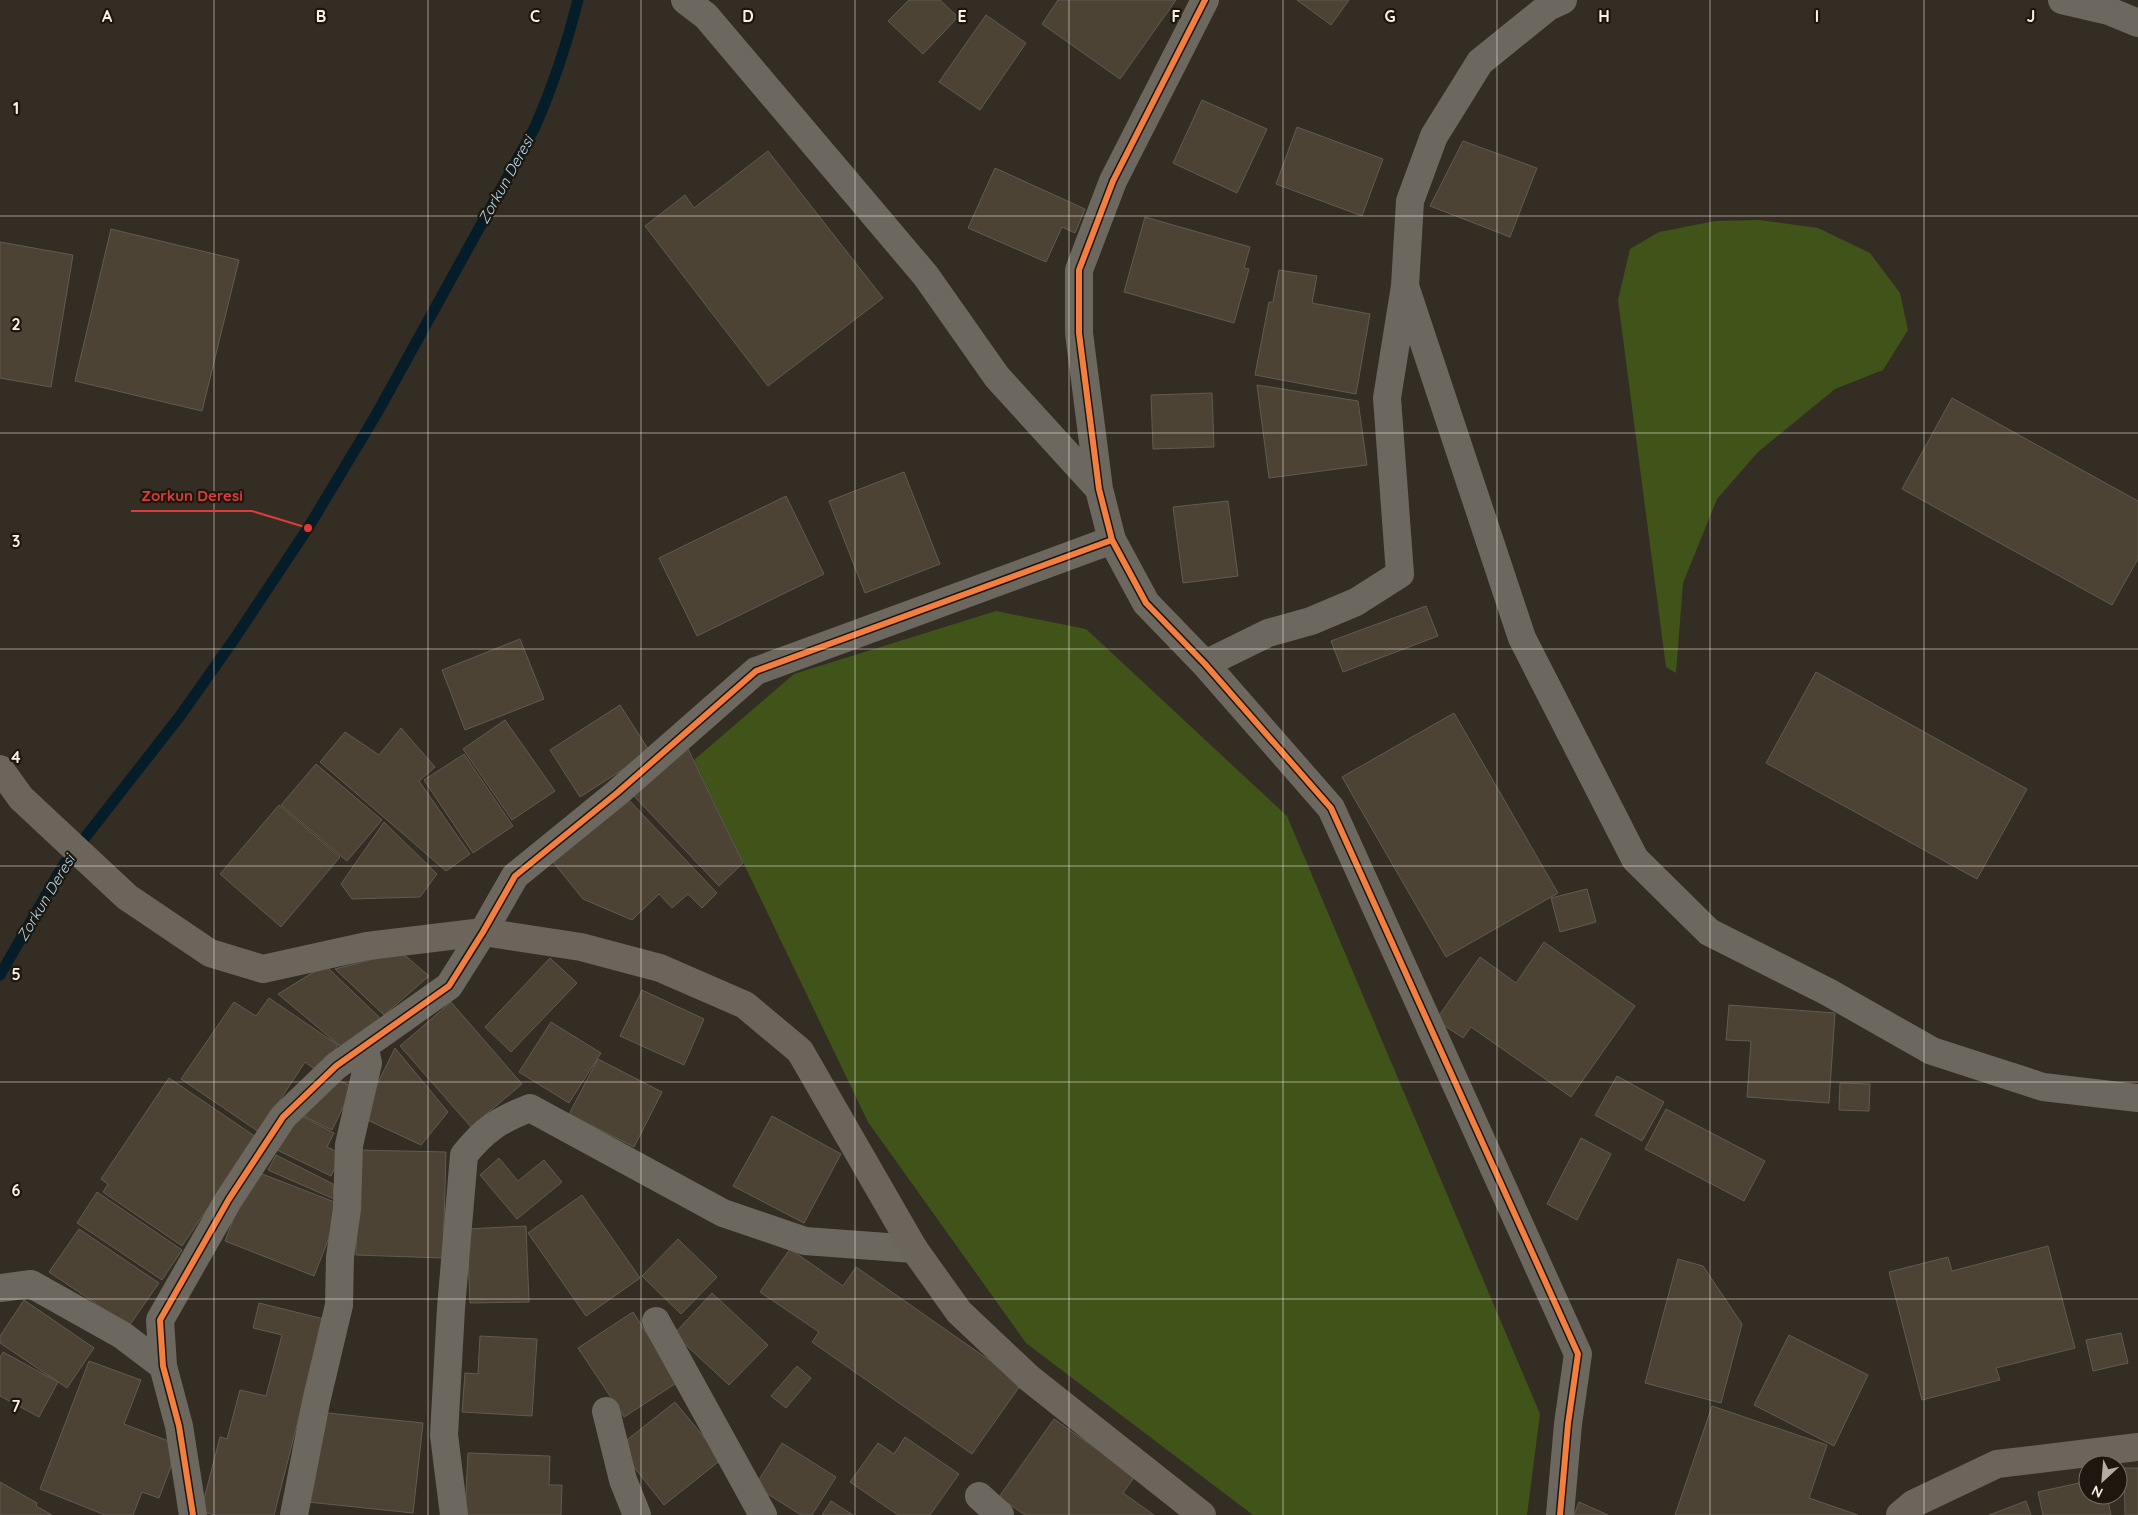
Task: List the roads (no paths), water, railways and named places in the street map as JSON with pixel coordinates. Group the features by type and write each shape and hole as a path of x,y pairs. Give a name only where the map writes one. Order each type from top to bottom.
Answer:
{"main road":[{"path":"0,769 21,798 127,897 210,953 263,969 367,946 483,932 581,947 660,968 745,1005 800,1051 914,1249 959,1312 1029,1378 1202,1515"},
{"path":"1900,1515 1913,1504 1997,1464 2138,1447"}],"street":[{"path":"685,0 706,16 926,276 997,377 1099,489"},
{"path":"1205,0 1113,181 1079,270 1079,333 1099,489 1112,540 1146,603 1205,664 1331,808 1578,1354 1568,1424 1560,1515"},
{"path":"1205,664 1268,633 1311,621 1356,602 1400,574 1387,398 1405,286 1410,200 1434,136 1480,62 1548,6 1563,0"},
{"path":"2062,0 2111,5 2138,23"},
{"path":"1405,286 1522,638 1635,859 1709,932 1828,992 1932,1051 2043,1087 2138,1098"},
{"path":"193,1515 179,1426 164,1366 160,1320 229,1199 283,1117 336,1066 449,986 515,876 617,793 756,671 1112,540"},
{"path":"294,1515 316,1402 339,1305 340,1257 347,1209 349,1145 368,1062 364,1046"},
{"path":"454,1515 444,1435 451,1308 464,1155 479,1136 503,1118 530,1108 723,1213 805,1241 914,1249"},
{"path":"0,1288 31,1284 122,1335 164,1366"},
{"path":"656,1321 762,1515"},
{"path":"606,1411 623,1480 637,1515"},
{"path":"978,1496 1000,1515"}],"waterway":[{"name":"Zorkun Deresi","path":"0,975 62,867 180,716 235,638 308,528 376,415 535,127 559,65 578,0"}],"place":[{"name":"Zorkun Deresi","path":"308,528"}]}
